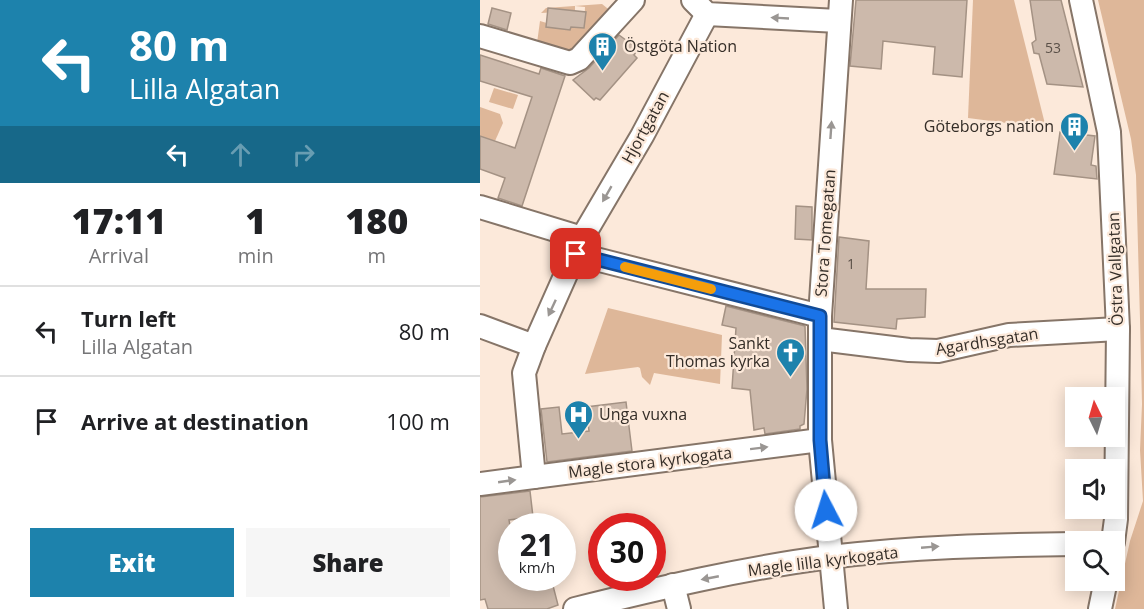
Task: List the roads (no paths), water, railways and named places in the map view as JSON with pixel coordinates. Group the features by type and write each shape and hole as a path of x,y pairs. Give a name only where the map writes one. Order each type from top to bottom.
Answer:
{"street":[{"path":"480,36 570,63 579,59 633,0"},
{"name":"Östra Vallgatan","path":"1081,0 1109,132 1118,329 1114,531"},
{"path":"700,7 840,10"},
{"name":"Hjortgatan","path":"534,477 524,373 579,246 642,136 700,7"},
{"name":"Stora Tomegatan","path":"836,609 820,440 820,316 840,10"},
{"path":"480,207 579,246 820,316"},
{"path":"480,326 534,346"},
{"name":"Agardhsgatan","path":"820,339 909,350 938,351 1009,335 1118,329"},
{"name":"Magle stora kyrkogata","path":"480,484 820,440"},
{"name":"Magle lilla kyrkogata","path":"575,609 673,585 830,557 956,545 1065,544"},
{"path":"673,585 679,609"},
{"path":"1100,609 1104,591"}],"place":[{"name":"Östgöta Nation","path":"603,72"},
{"name":"Göteborgs nation","path":"1075,152"},
{"name":"Sankt Thomas kyrka","path":"791,378"},
{"name":"Unga vuxna","path":"578,440"}]}
